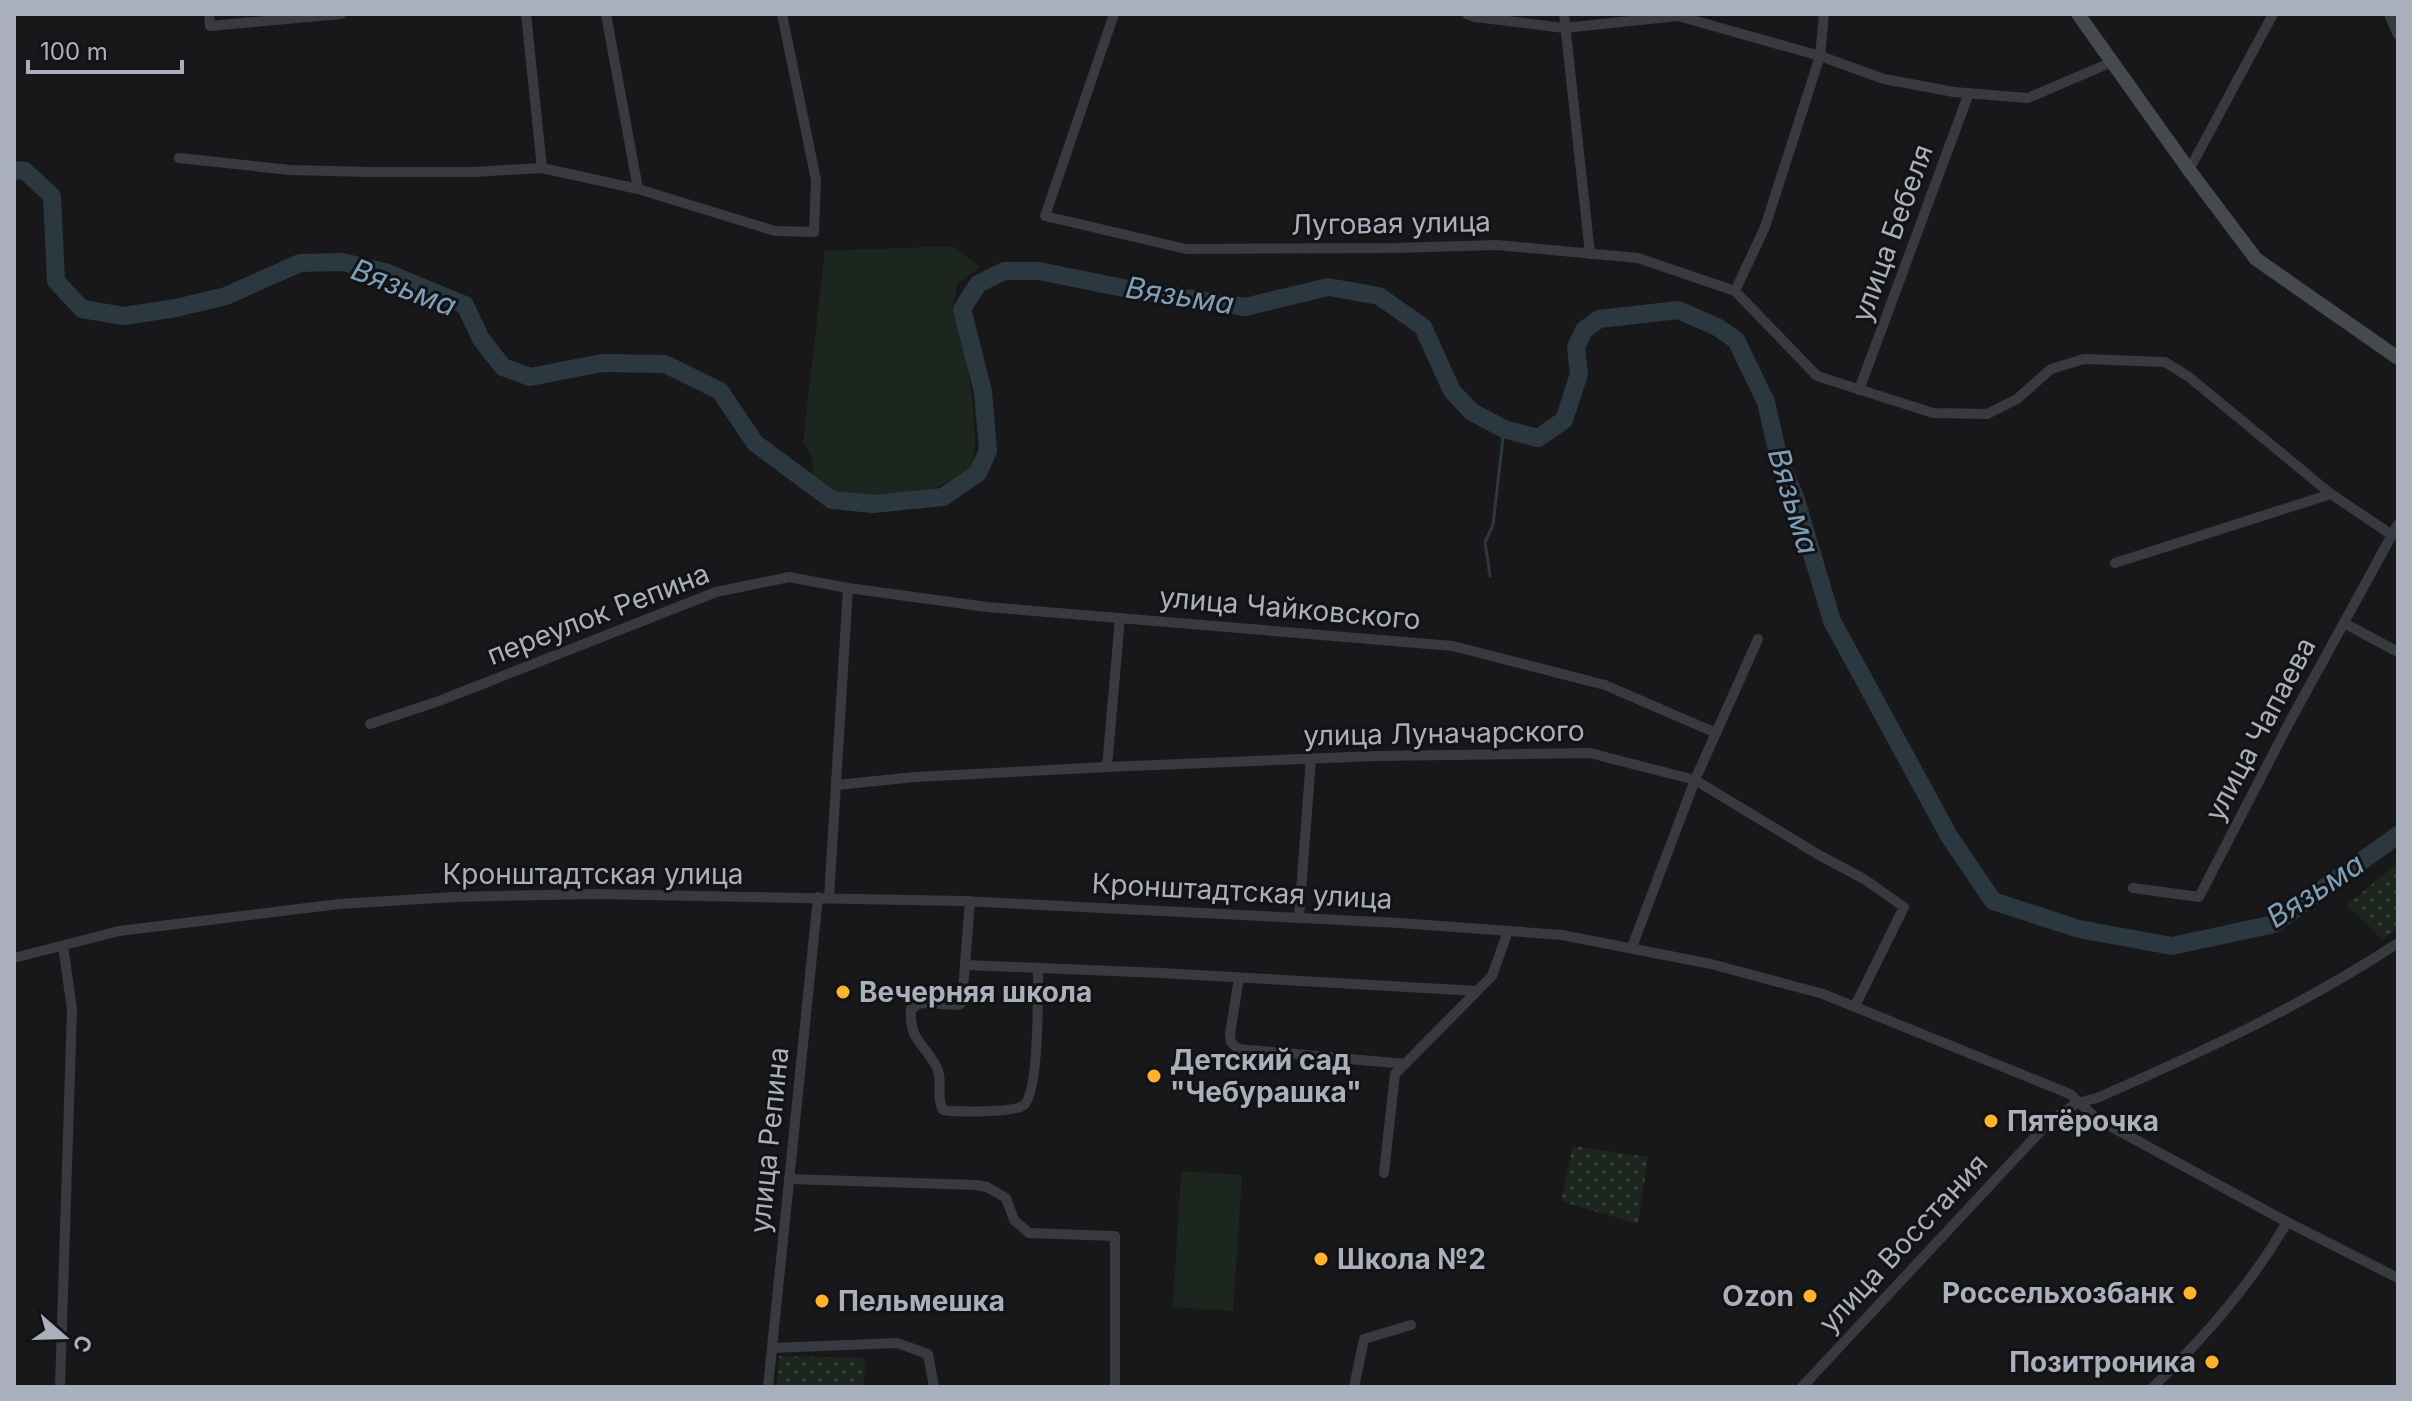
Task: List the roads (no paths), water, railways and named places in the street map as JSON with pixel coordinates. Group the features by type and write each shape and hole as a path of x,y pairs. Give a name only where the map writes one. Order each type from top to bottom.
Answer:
{"main road":[{"path":"2078,14 2256,259 2398,358"}],"street":[{"path":"209,14 210,26 341,14"},
{"path":"526,14 542,168"},
{"path":"606,14 638,189"},
{"path":"179,158 290,170 473,172 542,168 638,189 775,231 814,232 816,180 782,14"},
{"name":"Луговая улица","path":"1114,14 1045,216 1186,249 1497,245 1638,258 1735,291"},
{"path":"1467,14 1564,28 1678,16 1820,56 1884,79 1969,93 2028,98 2112,62"},
{"path":"1564,14 1590,254"},
{"path":"1824,14 1820,56 1765,227 1735,291 1817,376 1933,413 1987,414 2017,399 2051,369 2084,359 2165,362 2189,377 2331,494 2392,535"},
{"path":"2189,170 2273,14"},
{"path":"2389,14 2398,35"},
{"name":"улица Бебеля","path":"1859,390 1969,93"},
{"path":"2115,563 2331,494"},
{"name":"улица Чапаева","path":"2133,888 2199,897 2289,723 2398,524"},
{"name":"переулок Репина","path":"370,724 439,701 716,592 789,577 848,588"},
{"name":"улица Чайковского","path":"848,588 987,607 1453,646 1605,685 1716,733"},
{"name":"улица Репина","path":"768,1387 789,1179 837,785 848,588"},
{"path":"1107,767 1120,618"},
{"path":"2344,623 2398,652"},
{"path":"1632,947 1695,780 1758,639"},
{"name":"улица Луначарского","path":"837,785 915,777 1107,767 1590,753 1695,780 1864,879 1904,907 1855,1006"},
{"path":"1299,917 1311,759"},
{"name":"Кронштадтская улица","path":"14,958 119,931 353,903 594,894 970,901 1299,917 1562,935 1632,947 1823,994 2070,1094 2097,1119 2398,1278"},
{"path":"970,901 964,997 959,1005 920,1003 911,1009 911,1030 936,1065 943,1110 1016,1108 1026,1102 1031,1092 1036,1050 1038,969"},
{"path":"1384,1173 1395,1074 1492,976 1508,931"},
{"name":"улица Восстания","path":"1802,1387 2050,1121 2077,1103 2097,1098 2204,1049 2316,992 2398,943"},
{"path":"60,1387 72,1009 63,946"},
{"path":"966,965 1477,991"},
{"path":"1239,978 1230,1034 1231,1042 1238,1049 1406,1064"},
{"path":"789,1179 976,1185 987,1187 1006,1198 1014,1220 1029,1233 1115,1236 1115,1387"},
{"path":"2153,1387 2206,1335 2265,1262 2287,1222"},
{"path":"1354,1387 1364,1339 1411,1325"},
{"path":"772,1348 897,1343 928,1354 934,1387"}],"waterway":[{"name":"Вязьма","path":"14,170 25,171 52,196 56,281 82,309 124,316 176,308 226,296 300,263 342,262 385,272 465,305 481,339 503,367 530,377 602,363 665,364 720,391 755,443 832,500 873,504 943,497 978,473 988,451 983,392 962,309 978,284 1004,271 1039,271 1133,290 1245,307 1328,287 1379,296 1423,327 1452,391 1472,412 1504,429 1538,438 1564,420 1579,374 1576,347 1584,330 1599,319 1678,310 1717,327 1736,340 1766,402 1779,459 1796,500 1832,621 1949,836 1993,901 2079,929 2172,946 2274,924 2398,835"},
{"path":"1490,576 1485,542 1493,525 1504,429"}],"place":[{"name":"Вечерняя школа","path":"843,992"},
{"name":"Детский сад \"Чебурашка\"","path":"1154,1076"},
{"name":"Пятёрочка","path":"1991,1121"},
{"name":"Школа №2","path":"1321,1259"},
{"name":"Россельхозбанк","path":"2190,1293"},
{"name":"Ozon","path":"1810,1296"},
{"name":"Пельмешка","path":"822,1301"},
{"name":"Позитроника","path":"2212,1362"}]}
